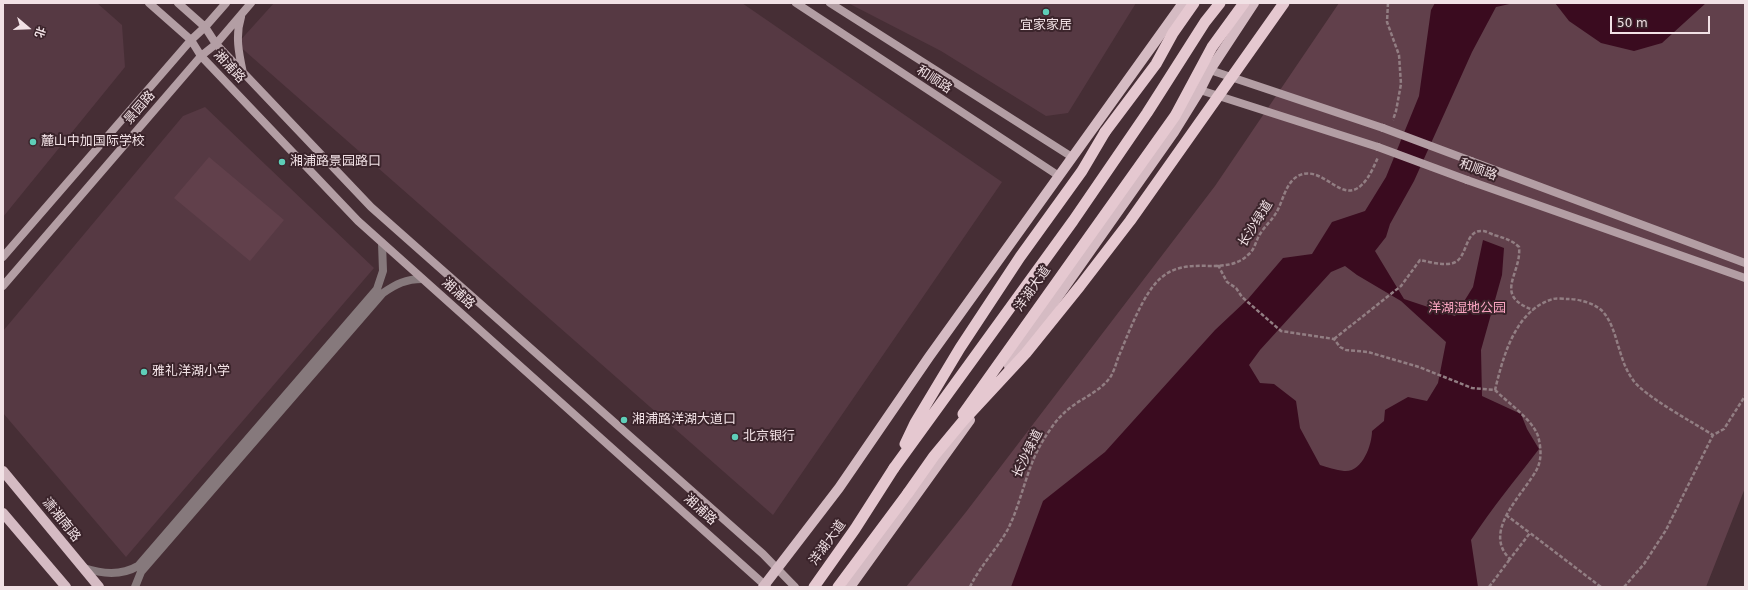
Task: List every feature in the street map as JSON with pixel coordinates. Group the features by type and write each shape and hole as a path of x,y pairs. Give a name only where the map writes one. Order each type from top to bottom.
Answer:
{"highway":[{"path":"894,468 915,423 960,348 1020,257 1082,171 1105,132 1156,64 1173,33 1194,3"},
{"name":"洋湖大道","path":"814,587 856,529 894,468 1073,221 1205,22 1220,3"},
{"name":"洋湖大道","path":"838,587 908,493 1001,357 1175,116 1212,46 1244,3"},
{"path":"908,493 934,456 963,421 1026,353 1080,286 1139,208 1284,3"}],"main road":[{"name":"湘浦路","path":"149,3 191,40 201,56 358,221 765,586"},
{"name":"湘浦路","path":"178,3 205,28 216,44 371,208 778,568 795,587"},
{"name":"景园路","path":"3,257 191,40 205,28 226,3"},
{"name":"景园路","path":"3,286 201,56 216,44 251,3"},
{"name":"和顺路","path":"796,3 1059,176"},
{"name":"和顺路","path":"830,3 1072,157"},
{"name":"洋湖大道","path":"765,586 840,488 929,357 1183,3"},
{"path":"850,587 1093,248 1174,132 1200,90 1210,70 1254,3"},
{"path":"242,13 238,27 239,51 244,73"},
{"name":"和顺路","path":"1210,70 1387,127 1471,161 1745,263"},
{"name":"和顺路","path":"1200,90 1467,180 1745,278"},
{"name":"潇湘南路","path":"3,470 99,587"},
{"path":"3,513 66,587"}],"street":[{"path":"84,568 109,573 131,570 138,566 377,289 384,271 382,243"},
{"path":"135,587 141,572 383,293 402,281 422,279"}],"path":[{"path":"1387,127 1396,111 1401,84 1399,55 1387,22 1388,3"},
{"name":"长沙绿道","path":"970,587 1007,530 1043,441 1064,413 1098,389 1110,377 1148,293 1163,276 1182,266 1225,266 1239,262 1251,253 1259,234 1276,213 1289,184 1298,176 1311,174 1320,177 1343,190 1352,190 1362,186 1371,174 1379,150"},
{"path":"1334,339 1401,286 1420,260 1439,264 1454,263 1462,258 1469,239 1476,232 1482,231 1514,242 1519,247 1520,256 1511,280 1510,290 1515,299 1522,306 1533,310"},
{"path":"1218,265 1227,282 1236,288 1242,297 1281,331 1334,339 1340,347 1346,350 1368,352 1420,367 1472,388 1495,390 1531,424 1538,436 1541,453 1538,468 1506,514 1500,531 1501,543 1506,555 1510,559"},
{"path":"1495,390 1508,345 1520,324 1533,310 1554,299 1574,299 1590,303 1603,312 1612,324 1618,349 1633,381 1648,394 1713,435"},
{"path":"1624,587 1644,564 1666,530 1713,435 1724,429 1745,396"},
{"path":"1506,514 1601,587"},
{"path":"1489,587 1530,533"}],"shaded area":[{"name":"麓山中加国际学校","path":"3,3 97,3 122,25 125,67 3,217"},
{"path":"274,3 742,3 1002,182 773,515 237,44"},
{"path":"848,3 1136,3 1068,113 1046,116 941,51"},
{"path":"1435,3 1514,3 1496,7 1472,52 1414,181 1390,224 1386,237 1375,251 1404,299 1455,316 1473,287 1483,240 1504,248 1502,275 1481,350 1482,396 1521,414 1527,429 1539,449 1471,540 1478,587 1011,587 1043,501 1105,452 1215,330 1248,299 1283,258 1312,254 1332,222 1365,211 1386,177 1419,96 1431,10","holes":["1345,266 1357,275 1401,301 1446,342 1438,383 1427,401 1408,397 1385,410 1384,421 1372,431 1372,437 1368,450 1361,463 1356,468 1344,471 1320,465 1300,428 1296,401 1274,384 1260,383 1249,365 1260,350 1331,272"]},
{"path":"1555,3 1706,3 1662,43 1634,51 1601,43 1569,21"},
{"name":"雅礼洋湖小学","path":"205,107 374,268 126,557 3,413 3,331 183,116"}],"green space":[{"name":"洋湖湿地公园","path":"1339,3 1745,3 1745,488 1706,587 906,587 966,512 1215,186"},
{"path":"209,157 284,220 250,261 174,198"}],"place":[{"name":"宜家家居","path":"1046,12"},
{"name":"麓山中加国际学校","path":"33,142"},
{"name":"湘浦路景园路口","path":"282,162"},
{"name":"雅礼洋湖小学","path":"144,372"},
{"name":"湘浦路洋湖大道口","path":"624,420"},
{"name":"北京银行","path":"735,437"}]}
